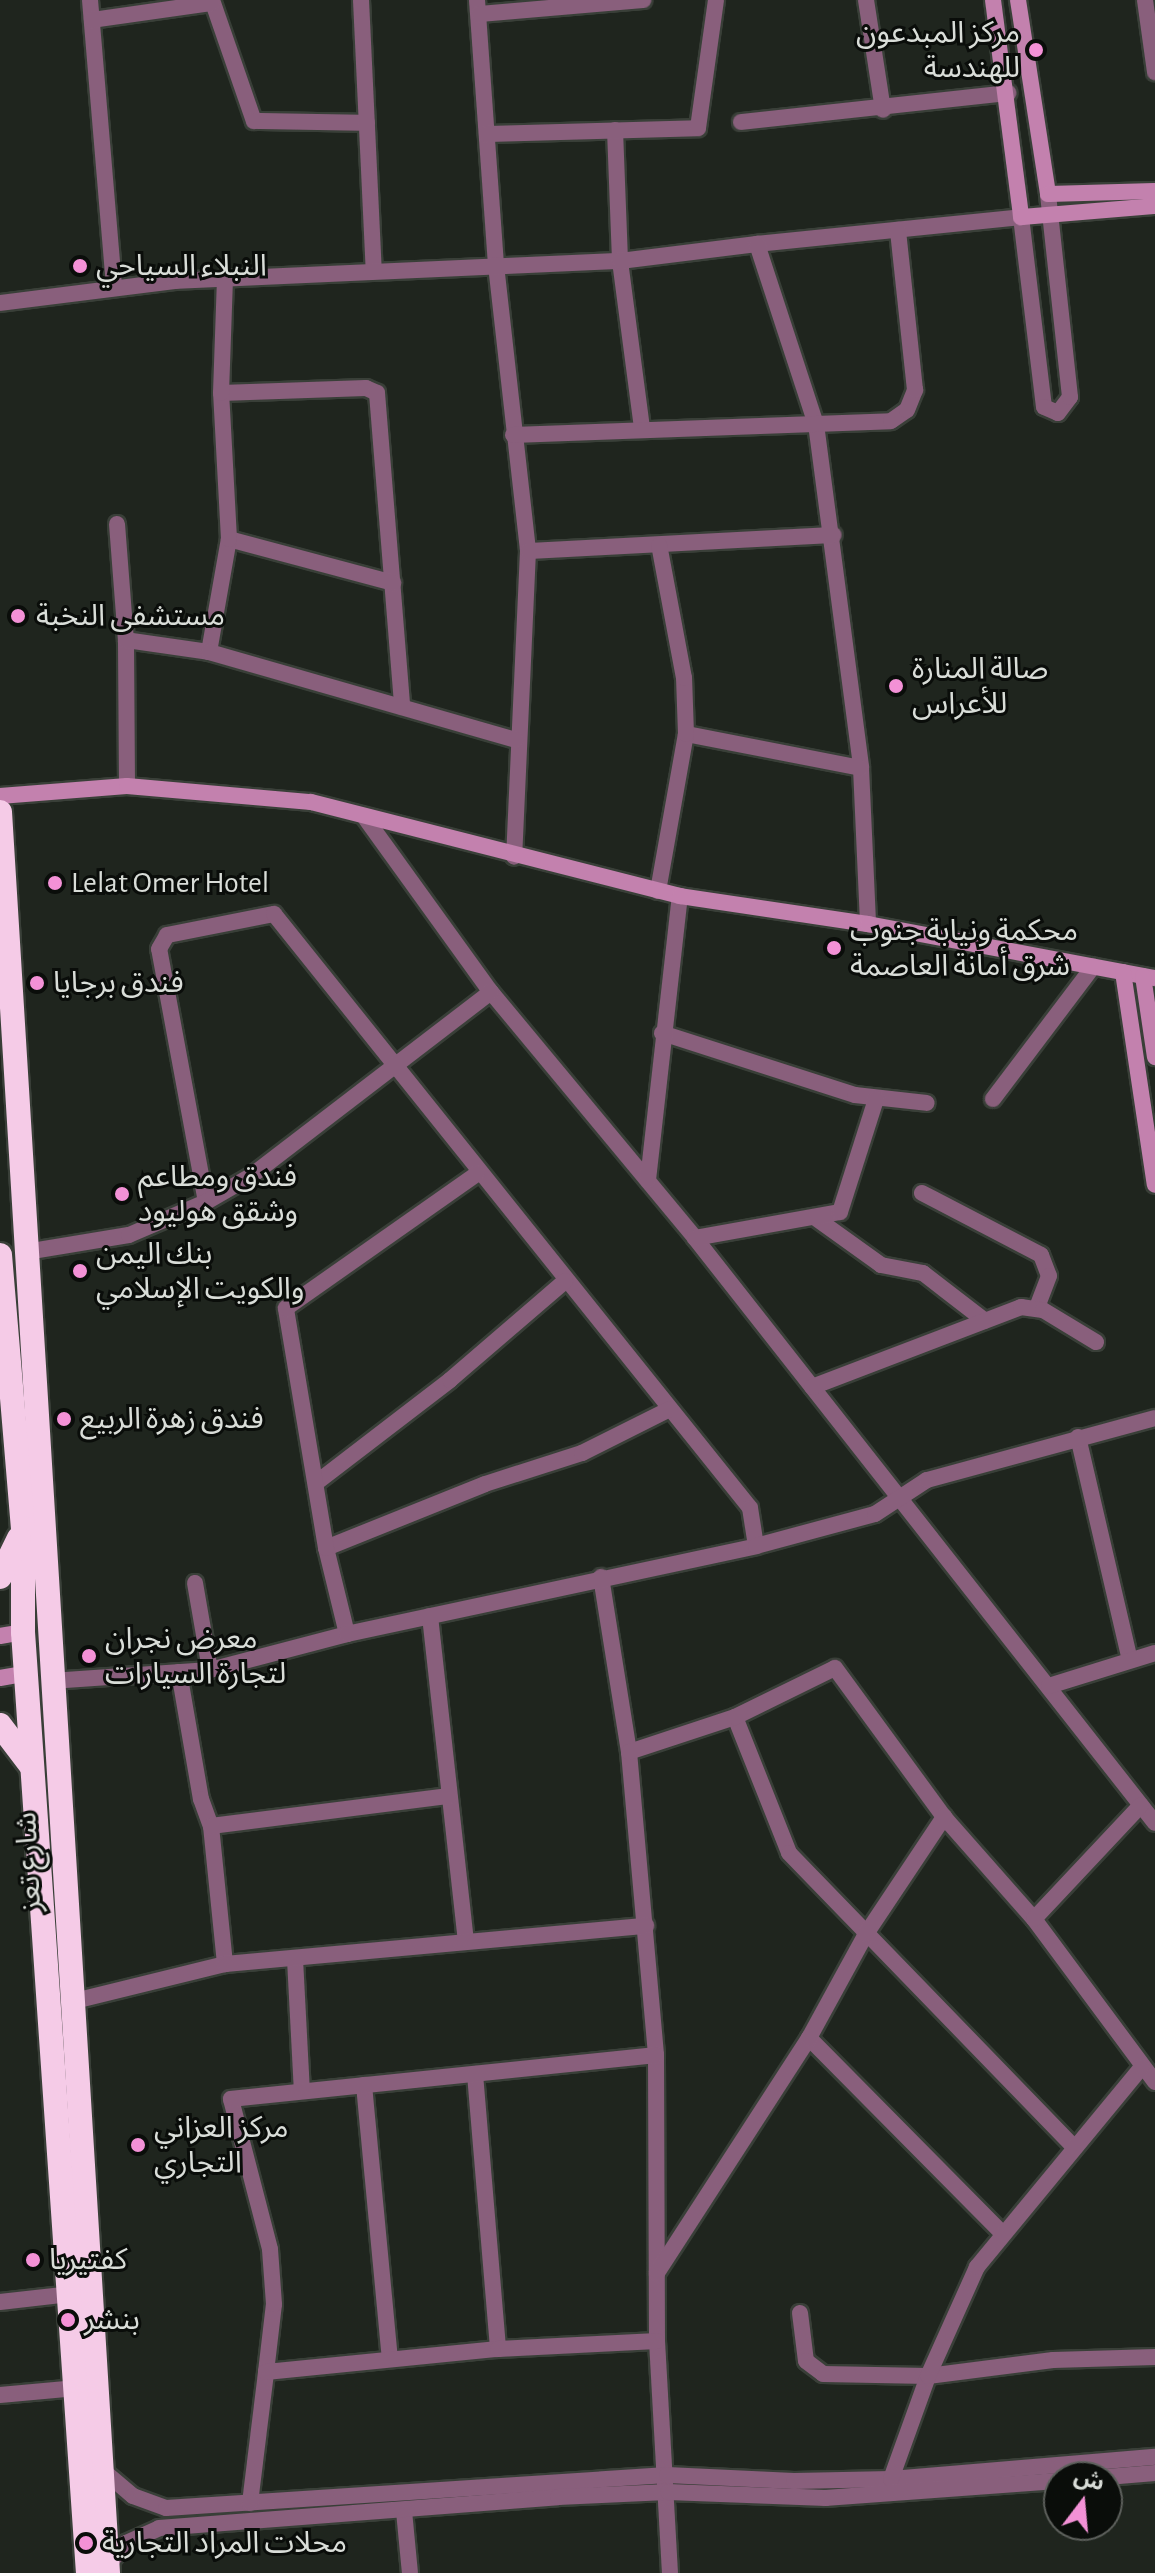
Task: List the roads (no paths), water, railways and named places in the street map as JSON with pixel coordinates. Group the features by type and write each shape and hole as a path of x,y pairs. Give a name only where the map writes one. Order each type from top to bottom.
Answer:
{"highway":[{"name":"شارع تعز","path":"0,812 11,1221 26,1252 100,2468 101,2571"},
{"name":"شارع تعز","path":"0,1255 23,1528 12,1634 27,1673 77,2388 101,2571"},
{"path":"0,1577 23,1528"},
{"path":"0,1725 32,1767"}],"street":[{"path":"90,0 114,288"},
{"path":"361,0 374,271"},
{"path":"514,857 516,740 528,551 496,265 478,7 643,0"},
{"path":"487,134 698,128 716,0"},
{"path":"866,0 883,110"},
{"path":"993,0 1008,93 1044,407 1058,413 1070,397 1051,212 1018,0"},
{"path":"1145,0 1155,72"},
{"path":"92,20 212,2 254,121 367,123"},
{"path":"741,122 883,110 1008,93"},
{"path":"615,130 620,261 642,428"},
{"path":"1019,198 1048,194 1155,191"},
{"path":"0,303 225,278 620,261 1051,212 1155,206"},
{"path":"513,435 891,421 907,410 915,390 898,230"},
{"path":"757,244 816,424 834,535 861,768 868,924"},
{"path":"209,652 229,539 221,393 225,278"},
{"path":"221,393 366,388 377,393 402,707"},
{"path":"117,524 126,640 127,786"},
{"path":"528,551 834,535"},
{"path":"229,539 393,583"},
{"path":"658,891 686,734 684,678 659,545"},
{"path":"126,640 209,652 516,740"},
{"path":"686,734 861,768"},
{"path":"0,796 127,786 311,802 514,857 680,896 868,924 1149,977 1155,1057"},
{"path":"366,819 491,992 695,1238 1155,1823"},
{"path":"648,1180 658,1127 662,1033 680,896"},
{"path":"206,1202 159,973 159,949 167,935 274,914 288,926 477,1174 750,1508 756,1546"},
{"path":"993,1099 1093,967"},
{"path":"1123,972 1155,1185"},
{"path":"26,1252 129,1235 206,1202 251,1176 491,992"},
{"path":"662,1033 815,1085 876,1099 927,1103"},
{"path":"695,1238 835,1216 845,1205 876,1099"},
{"path":"347,1634 326,1548 286,1308 477,1174"},
{"path":"922,1193 1041,1255 1049,1276 1037,1307"},
{"path":"817,1219 881,1265 923,1273 985,1321"},
{"path":"316,1483 450,1380 565,1281"},
{"path":"812,1387 1021,1307 1037,1307 1096,1342"},
{"path":"326,1548 485,1484 582,1453 670,1409"},
{"path":"51,1681 210,1670 347,1634 756,1546 875,1514 927,1480 1155,1418"},
{"path":"1078,1437 1130,1660"},
{"path":"601,1577 629,1752 656,2055 657,2341 668,2483 670,2573"},
{"path":"195,1583 210,1670"},
{"path":"430,1616 466,1941"},
{"path":"1049,1686 1155,1653"},
{"path":"629,1752 735,1717 835,1668 944,1817 1034,1919 1141,2068 1155,2082"},
{"path":"179,1672 201,1799 211,1826 225,1964"},
{"path":"0,1678 27,1673"},
{"path":"735,1717 789,1853 1074,2147"},
{"path":"211,1826 449,1796"},
{"path":"1034,1919 1141,1805"},
{"path":"657,2273 809,2038 866,1934 944,1817"},
{"path":"70,2002 225,1964 646,1926"},
{"path":"295,1959 302,2091"},
{"path":"809,2038 1003,2234"},
{"path":"250,2503 274,2304 270,2249 231,2099 656,2055"},
{"path":"891,2479 928,2376 977,2267 1141,2068"},
{"path":"475,2074 498,2349"},
{"path":"364,2085 390,2359"},
{"path":"0,2302 70,2294"},
{"path":"800,2313 806,2361 823,2374 928,2376 1053,2360 1155,2357"},
{"path":"266,2372 498,2349 657,2341"},
{"path":"0,2395 77,2388"},
{"path":"100,2468 133,2496 166,2508 668,2483 891,2479 1155,2457"},
{"path":"1123,2476 1155,2473"},
{"path":"101,2571 133,2538 166,2528 404,2511 668,2483 826,2498 1043,2482"},
{"path":"166,2508 166,2528"},
{"path":"404,2511 410,2573"}],"place":[{"name":"مركز المبدعون للهندسة","path":"1036,50"},
{"name":"النبلاء السياحي","path":"80,266"},
{"name":"مستشفى النخبة","path":"18,616"},
{"name":"صالة المنارة للأعراس","path":"896,686"},
{"name":"Lelat Omer Hotel","path":"55,883"},
{"name":"محكمة ونيابة جنوب شرق أمانة العاصمة","path":"834,948"},
{"name":"فندق برجايا","path":"37,983"},
{"name":"فندق ومطاعم وشقق هوليود","path":"122,1194"},
{"name":"بنك اليمن والكويت الإسلامي","path":"80,1271"},
{"name":"فندق زهرة الربيع","path":"64,1419"},
{"name":"معرض نجران لتجارة السيارات","path":"89,1656"},
{"name":"مركز العزاني التجاري","path":"138,2145"},
{"name":"كفتيريا","path":"33,2260"},
{"name":"بنشر","path":"68,2320"},
{"name":"محلات المراد التجارية","path":"86,2543"}]}
